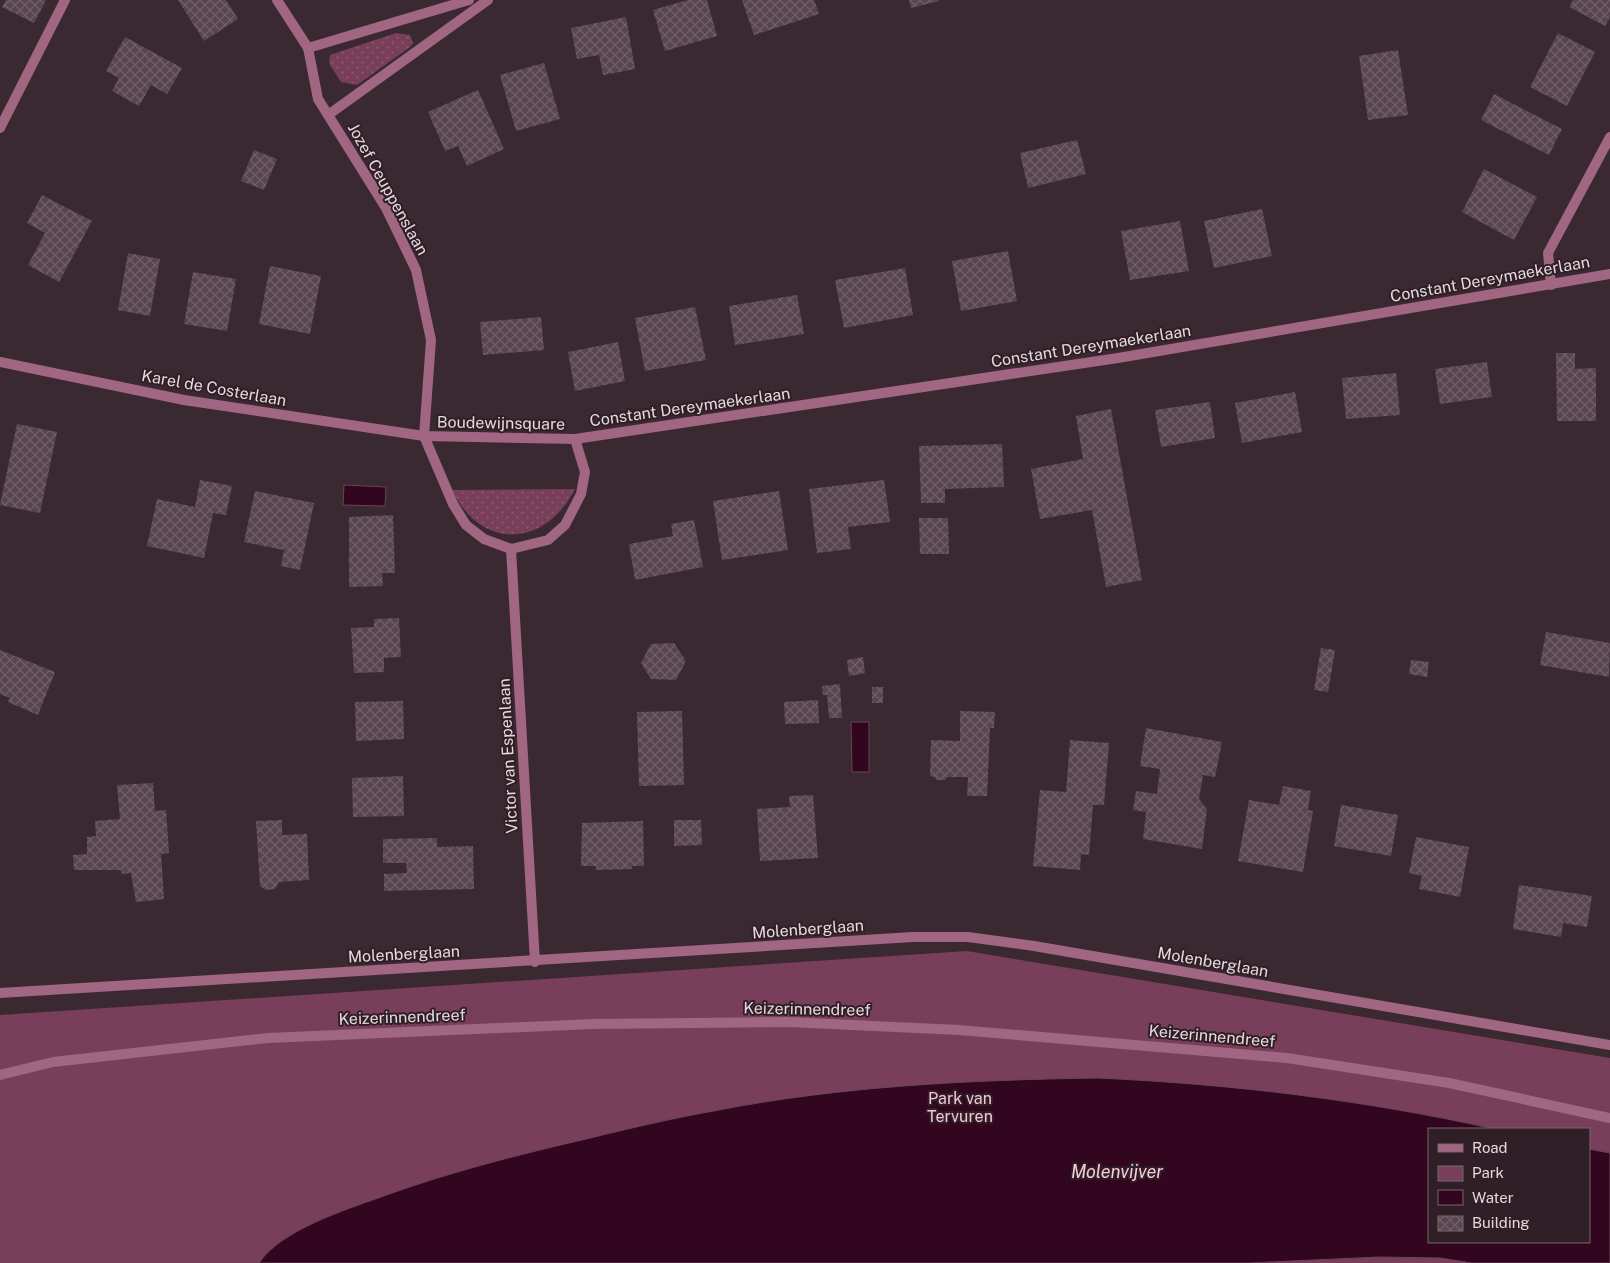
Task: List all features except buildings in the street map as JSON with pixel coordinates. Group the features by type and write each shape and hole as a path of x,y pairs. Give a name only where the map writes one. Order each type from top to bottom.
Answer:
{"street":[{"path":"0,128 65,0"},
{"name":"Jozef Ceuppenslaan","path":"277,0 308,48 318,99 386,208 416,270 431,340 424,436"},
{"path":"308,48 469,0"},
{"path":"328,115 488,0"},
{"path":"1550,285 1548,253 1610,137"},
{"name":"Constant Dereymaekerlaan","path":"575,439 1118,358 1610,274"},
{"name":"Karel de Costerlaan","path":"0,362 184,400 424,436"},
{"name":"Boudewijnsquare","path":"424,436 575,439 585,472 581,494 565,524 548,540 511,549 484,539 466,526 453,504 424,436"},
{"name":"Victor van Espenlaan","path":"511,549 535,962"},
{"name":"Molenberglaan","path":"0,993 535,962 913,937 968,937 1034,946 1610,1045"},
{"name":"Keizerinnendreef","path":"0,1074 53,1062 268,1038 593,1024 788,1022 959,1030 1287,1058 1449,1083 1610,1118"}],"green space":[{"path":"396,33 410,35 413,43 410,47 357,85 341,82 329,63 330,55"},
{"path":"575,489 562,508 547,523 531,531 513,534 496,532 479,524 464,510 452,490"},
{"name":"Park van Tervuren","path":"967,951 1610,1058 1610,1263 0,1263 0,1015"}],"water":[{"path":"344,485 386,487 385,506 343,505"},
{"path":"851,722 869,722 869,772 852,772"},
{"name":"Molenvijver","path":"1097,1078 1198,1084 1347,1102 1490,1128 1428,1128 1428,1243 1590,1243 1590,1149 1610,1153 1610,1263 1472,1263 1440,1258 1379,1257 1248,1263 259,1263 269,1251 282,1241 315,1222 332,1215 431,1180 531,1152 650,1124 765,1102 859,1090 1002,1080"}]}
